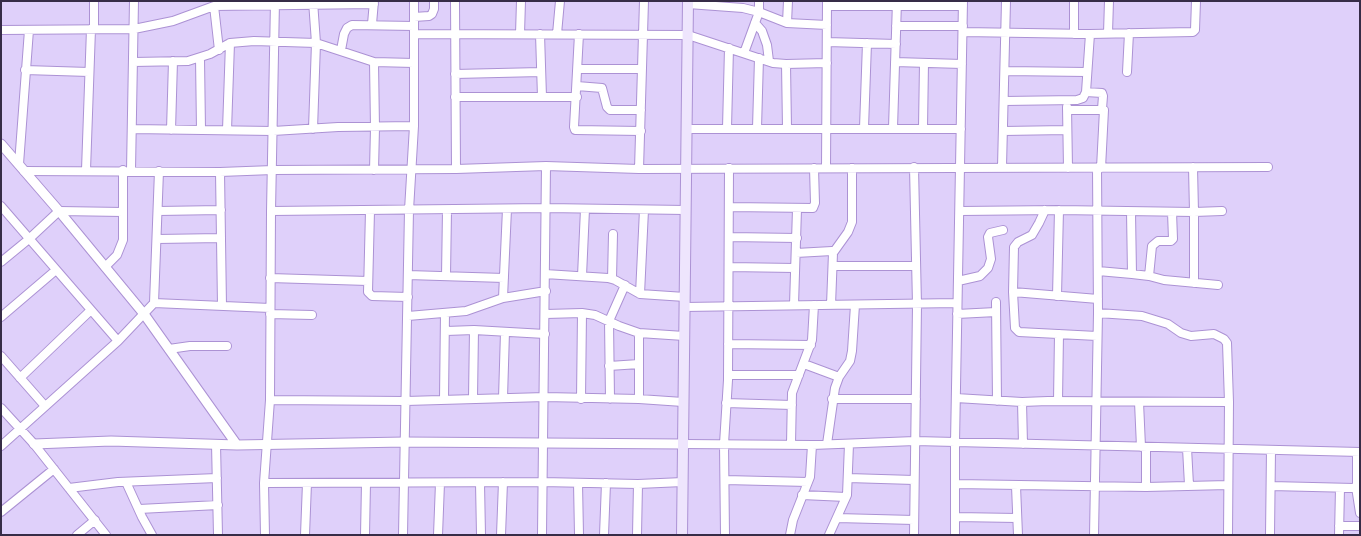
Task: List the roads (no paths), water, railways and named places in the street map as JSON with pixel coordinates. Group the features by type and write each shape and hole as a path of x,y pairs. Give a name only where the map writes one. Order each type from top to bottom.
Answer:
{"main road":[{"path":"682,535 688,3"}],"street":[{"path":"86,170 89,72 94,1"},
{"path":"105,266 120,249 122,240 123,212 132,129 134,1"},
{"path":"403,535 409,210 414,126 414,1"},
{"path":"414,17 432,14 434,1"},
{"path":"455,1 456,169"},
{"path":"520,34 521,1"},
{"path":"557,34 560,1"},
{"path":"639,168 644,1"},
{"path":"744,53 759,12 759,1"},
{"path":"787,23 788,1"},
{"path":"1002,167 1006,1"},
{"path":"1074,1 1074,34"},
{"path":"1108,34 1109,1"},
{"path":"896,26 1004,33 1108,34 1193,32 1195,30 1196,1"},
{"path":"265,535 264,483 270,400 270,211 273,170 275,3"},
{"path":"1,30 134,29 173,21 214,6 275,3 374,3 372,24"},
{"path":"313,3 316,43 313,129"},
{"path":"688,3 729,4 759,12 787,23 827,25"},
{"path":"893,128 897,3"},
{"path":"826,168 827,4 963,4 955,535"},
{"path":"214,6 219,50"},
{"path":"755,23 762,31 767,45 769,62"},
{"path":"341,50 347,28 352,25 372,24 455,34 688,35 769,62 786,64 827,63"},
{"path":"22,167 29,30"},
{"path":"1127,72 1130,33"},
{"path":"540,34 542,97"},
{"path":"579,34 574,127 576,130 640,131"},
{"path":"1004,101 1077,100 1083,98 1086,92 1090,34"},
{"path":"134,62 188,61 219,50 230,43 246,41 316,43 374,62 414,63"},
{"path":"827,42 896,44"},
{"path":"228,130 230,43"},
{"path":"864,128 867,43"},
{"path":"727,128 729,48"},
{"path":"200,58 201,130"},
{"path":"757,128 759,58"},
{"path":"171,130 173,61"},
{"path":"374,62 374,170"},
{"path":"895,62 962,64"},
{"path":"923,128 924,63"},
{"path":"786,64 787,128"},
{"path":"578,69 642,69"},
{"path":"26,70 89,72"},
{"path":"1005,71 1087,72"},
{"path":"455,74 541,72"},
{"path":"577,86 602,88 607,107 610,110 641,110"},
{"path":"1086,92 1102,93 1102,109 1105,112 1097,211 1098,313 1094,535"},
{"path":"455,97 577,97"},
{"path":"1067,100 1068,168"},
{"path":"1067,110 1102,109"},
{"path":"132,129 273,131 414,126"},
{"path":"687,128 961,129"},
{"path":"1003,132 1068,130"},
{"path":"1,144 144,314 237,445"},
{"path":"22,167 220,172 546,166 639,168 1268,167"},
{"path":"542,535 546,314 546,166"},
{"path":"914,167 917,305 914,535"},
{"path":"1193,167 1194,283"},
{"path":"725,535 724,444 728,375 730,168"},
{"path":"729,207 809,209 814,206 814,168"},
{"path":"831,305 833,253 848,232 852,222 852,168"},
{"path":"1,446 118,341 154,303 159,171"},
{"path":"220,172 222,306"},
{"path":"270,211 546,208 686,210"},
{"path":"2,209 118,341"},
{"path":"503,298 507,209"},
{"path":"582,276 585,209"},
{"path":"794,305 797,209"},
{"path":"158,211 221,210"},
{"path":"446,276 447,210"},
{"path":"640,294 644,210"},
{"path":"1045,210 1040,223 1032,235 1018,242 1014,247 1013,292 1015,328 1018,332 1097,336"},
{"path":"1057,296 1059,210"},
{"path":"1,262 59,211 123,212"},
{"path":"370,211 368,292 372,296 408,297"},
{"path":"960,211 1222,212"},
{"path":"1131,212 1132,274"},
{"path":"1148,276 1152,246 1158,242 1171,241 1173,239 1172,212"},
{"path":"958,281 980,276 988,268 991,259 988,237 990,233 1003,230"},
{"path":"612,279 613,234"},
{"path":"730,237 796,238"},
{"path":"157,239 221,238"},
{"path":"796,253 830,250 833,253"},
{"path":"833,266 916,266"},
{"path":"729,268 795,268"},
{"path":"1,317 56,270"},
{"path":"1098,270 1218,285"},
{"path":"545,274 612,279 640,294 684,302 729,306 957,303"},
{"path":"408,275 504,278"},
{"path":"270,278 368,281"},
{"path":"610,399 609,321 625,285"},
{"path":"408,316 466,311 503,298 546,291"},
{"path":"1013,292 1098,299"},
{"path":"996,302 997,400"},
{"path":"154,303 222,306 312,315"},
{"path":"790,444 792,393 811,345 814,305"},
{"path":"827,444 832,399 838,378 850,361 852,351 854,305"},
{"path":"20,378 91,310"},
{"path":"957,314 996,312"},
{"path":"444,398 445,313"},
{"path":"546,314 582,313 595,315 639,333 684,336"},
{"path":"581,399 582,313"},
{"path":"1098,313 1142,316 1168,324 1181,334 1191,336 1214,334 1224,339 1226,343 1228,402 1228,535"},
{"path":"446,331 474,330 545,334"},
{"path":"473,398 474,330"},
{"path":"503,398 506,332"},
{"path":"639,333 639,399"},
{"path":"1058,401 1059,334"},
{"path":"728,344 811,345"},
{"path":"169,349 190,346 228,346"},
{"path":"1,356 45,406"},
{"path":"609,366 639,364"},
{"path":"804,364 838,378"},
{"path":"728,375 799,375"},
{"path":"270,400 406,401 444,398 545,397 683,402"},
{"path":"956,398 1022,402 1228,402"},
{"path":"832,399 916,399"},
{"path":"1022,402 1023,444"},
{"path":"1140,402 1146,487"},
{"path":"726,403 792,405"},
{"path":"1,408 34,444 106,535"},
{"path":"34,444 111,441 237,445 405,442 812,445 915,442 1358,452 1356,487 1360,513"},
{"path":"216,444 218,535"},
{"path":"830,535 846,497 849,444"},
{"path":"790,535 793,520 810,477 812,445"},
{"path":"1187,448 1188,485"},
{"path":"1270,535 1272,450"},
{"path":"1,512 54,469"},
{"path":"69,488 126,482 217,478"},
{"path":"848,478 914,480"},
{"path":"725,480 808,482"},
{"path":"126,482 152,535"},
{"path":"501,535 502,482"},
{"path":"264,483 542,482 638,484 683,482"},
{"path":"305,535 307,483"},
{"path":"365,535 366,483"},
{"path":"438,535 440,483"},
{"path":"480,483 481,535"},
{"path":"578,483 578,535"},
{"path":"604,535 606,484"},
{"path":"637,535 638,484"},
{"path":"956,484 1016,486 1057,484 1146,487 1228,485"},
{"path":"1016,486 1018,535"},
{"path":"1271,486 1356,487"},
{"path":"1338,535 1340,488"},
{"path":"802,495 846,497"},
{"path":"139,509 218,506"},
{"path":"956,517 1017,518"},
{"path":"837,518 914,520"},
{"path":"77,535 94,520"},
{"path":"1339,526 1360,526"}]}
